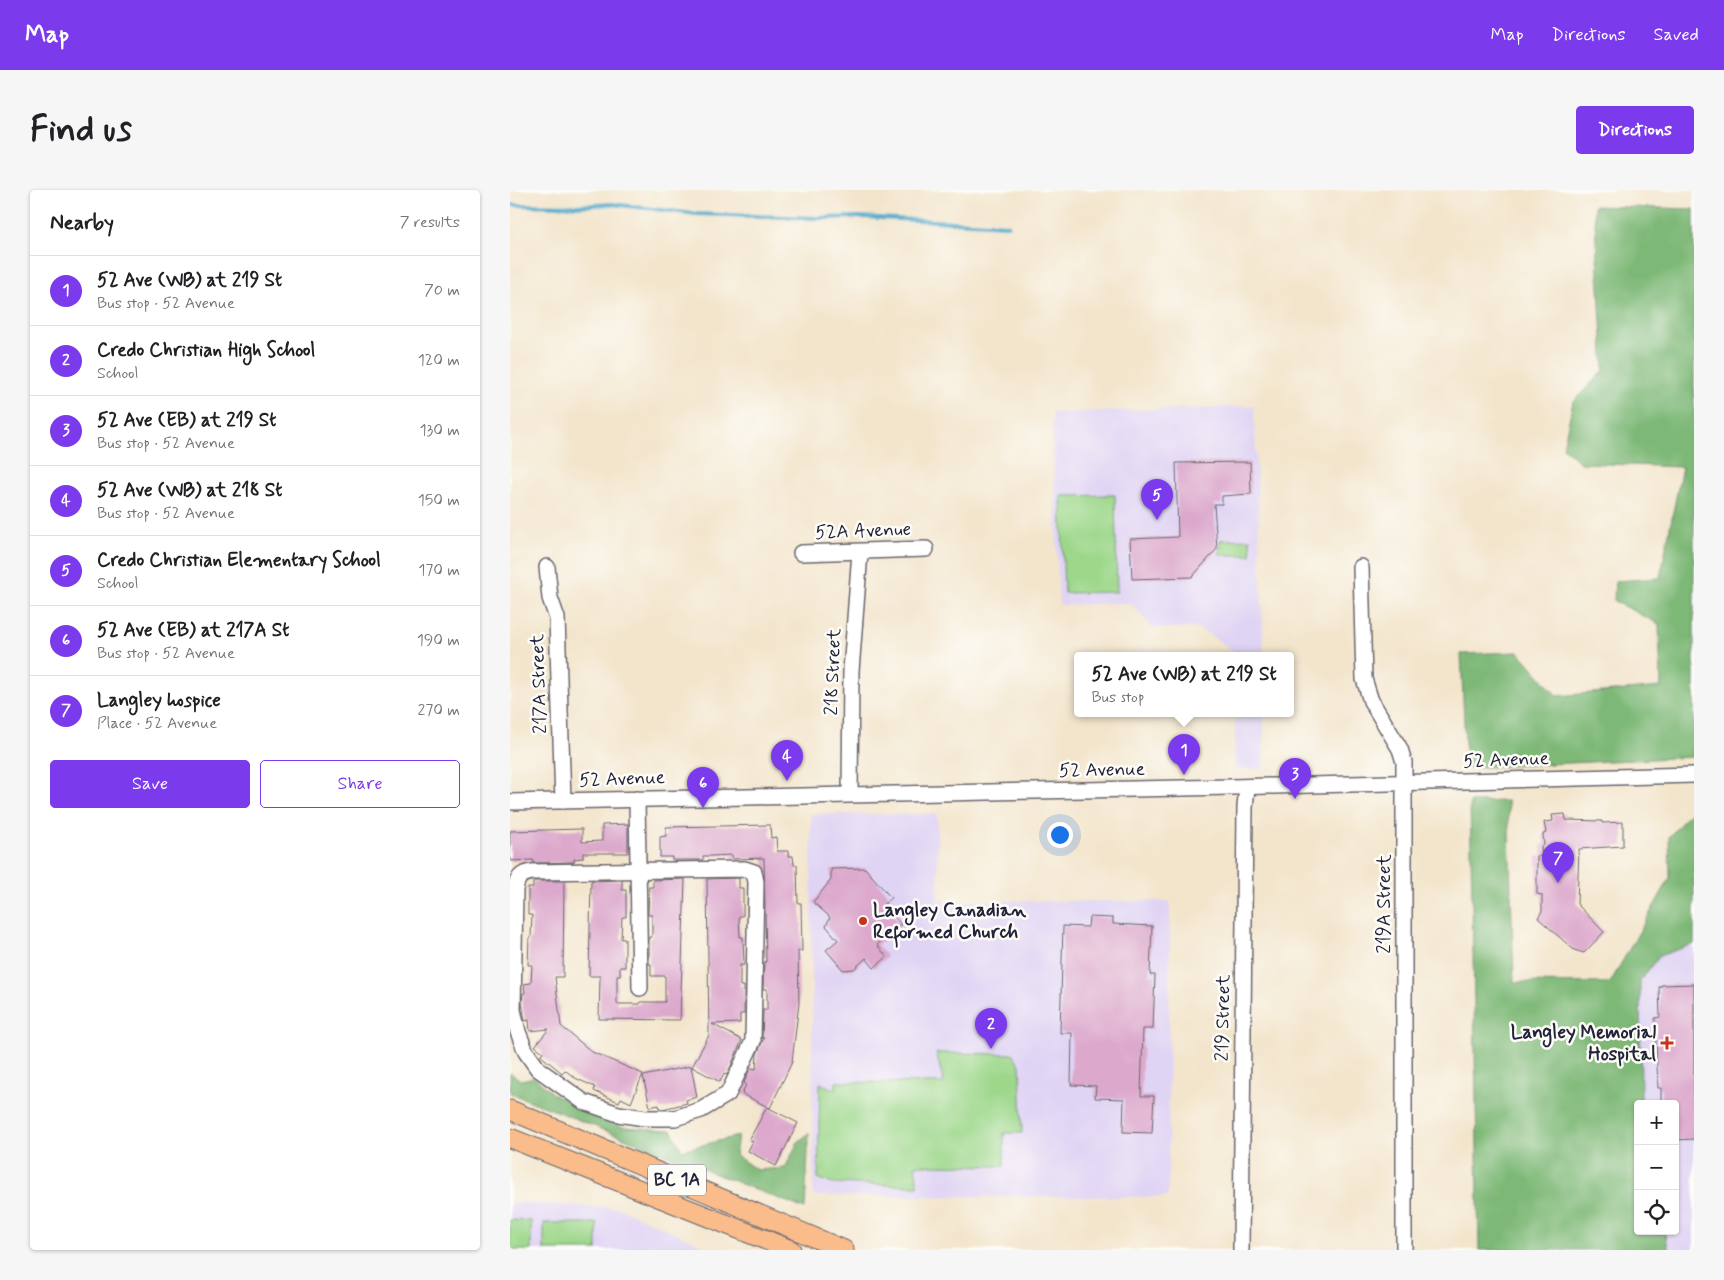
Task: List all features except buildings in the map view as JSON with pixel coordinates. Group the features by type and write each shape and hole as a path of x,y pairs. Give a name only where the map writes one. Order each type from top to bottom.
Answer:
{"main road":[{"name":"BC 1A","path":"510,1110 844,1250"},
{"name":"BC 1A","path":"510,1138 791,1250"}],"street":[{"name":"52A Avenue","path":"801,553 926,549"},
{"name":"218 Street","path":"850,794 851,671 860,552"},
{"name":"217A Street","path":"547,567 550,598 557,618 563,801"},
{"name":"219A Street","path":"1361,568 1364,679 1371,701 1400,749 1404,762 1404,1250"},
{"name":"52 Avenue","path":"510,802 1248,787 1694,775"},
{"name":"219 Street","path":"1241,1250 1245,807 1248,787"},
{"path":"637,799 640,988"},
{"path":"745,869 754,872 756,882 753,1041 728,1094 701,1110 675,1118 645,1118 618,1114 584,1102 538,1069 526,1052 518,1032 514,1010 516,880 522,874 532,872 638,870 745,869"}],"shaded area":[{"path":"1254,406 1264,652 1235,652 1199,628 1152,628 1131,603 1059,605 1052,413"},
{"path":"1235,717 1264,717 1263,769 1235,769"},
{"path":"811,814 937,814 938,901 1170,901 1168,1197 813,1196"},
{"name":"Langley Memorial Hospital","path":"1694,944 1694,1250 1669,1250 1665,1235 1679,1235 1679,1100 1641,1100 1640,981 1659,956"},
{"path":"510,1202 619,1208 714,1250 510,1250"}],"green space":[{"path":"1594,206 1694,209 1694,757 1466,768 1461,654 1519,652 1557,696 1661,687 1659,624 1614,601 1615,581 1660,578 1682,467 1581,463 1563,447 1573,402 1604,370"},
{"path":"1115,495 1117,592 1064,593 1061,496"},
{"path":"1250,539 1251,555 1220,555 1220,540"},
{"path":"1508,801 1514,982 1610,983 1670,878 1669,837 1694,808 1694,944 1659,956 1640,981 1641,1100 1634,1100 1634,1235 1665,1235 1669,1250 1479,1250 1470,802"},
{"path":"936,1053 1013,1054 1020,1065 1022,1133 1004,1133 1004,1166 915,1165 918,1186 830,1183 818,1178 820,1083 836,1090 836,1082 944,1083"},
{"path":"510,1073 521,1080 534,1077 554,1095 623,1127 671,1130 682,1150 738,1136 735,1155 757,1170 785,1168 798,1142 809,1133 805,1209 510,1093"},
{"path":"510,1220 531,1221 531,1250 510,1250"},
{"path":"544,1223 597,1223 597,1250 544,1250"}],"waterway":[{"path":"510,205 576,206 612,204 696,214 819,218 861,217 1008,225"}],"place":[{"name":"Credo Christian Elementary School","path":"1157,520"},
{"name":"52 Ave (WB) at 219 St","path":"1184,775"},
{"name":"52 Ave (WB) at 218 St","path":"787,781"},
{"name":"52 Ave (EB) at 219 St","path":"1295,799"},
{"name":"52 Ave (EB) at 217A St","path":"703,808"},
{"name":"Langley hospice","path":"1558,883"},
{"name":"Langley Canadian Reformed Church","path":"863,921"},
{"name":"Langley Memorial Hospital","path":"1667,1043"},
{"name":"Credo Christian High School","path":"991,1049"}]}
